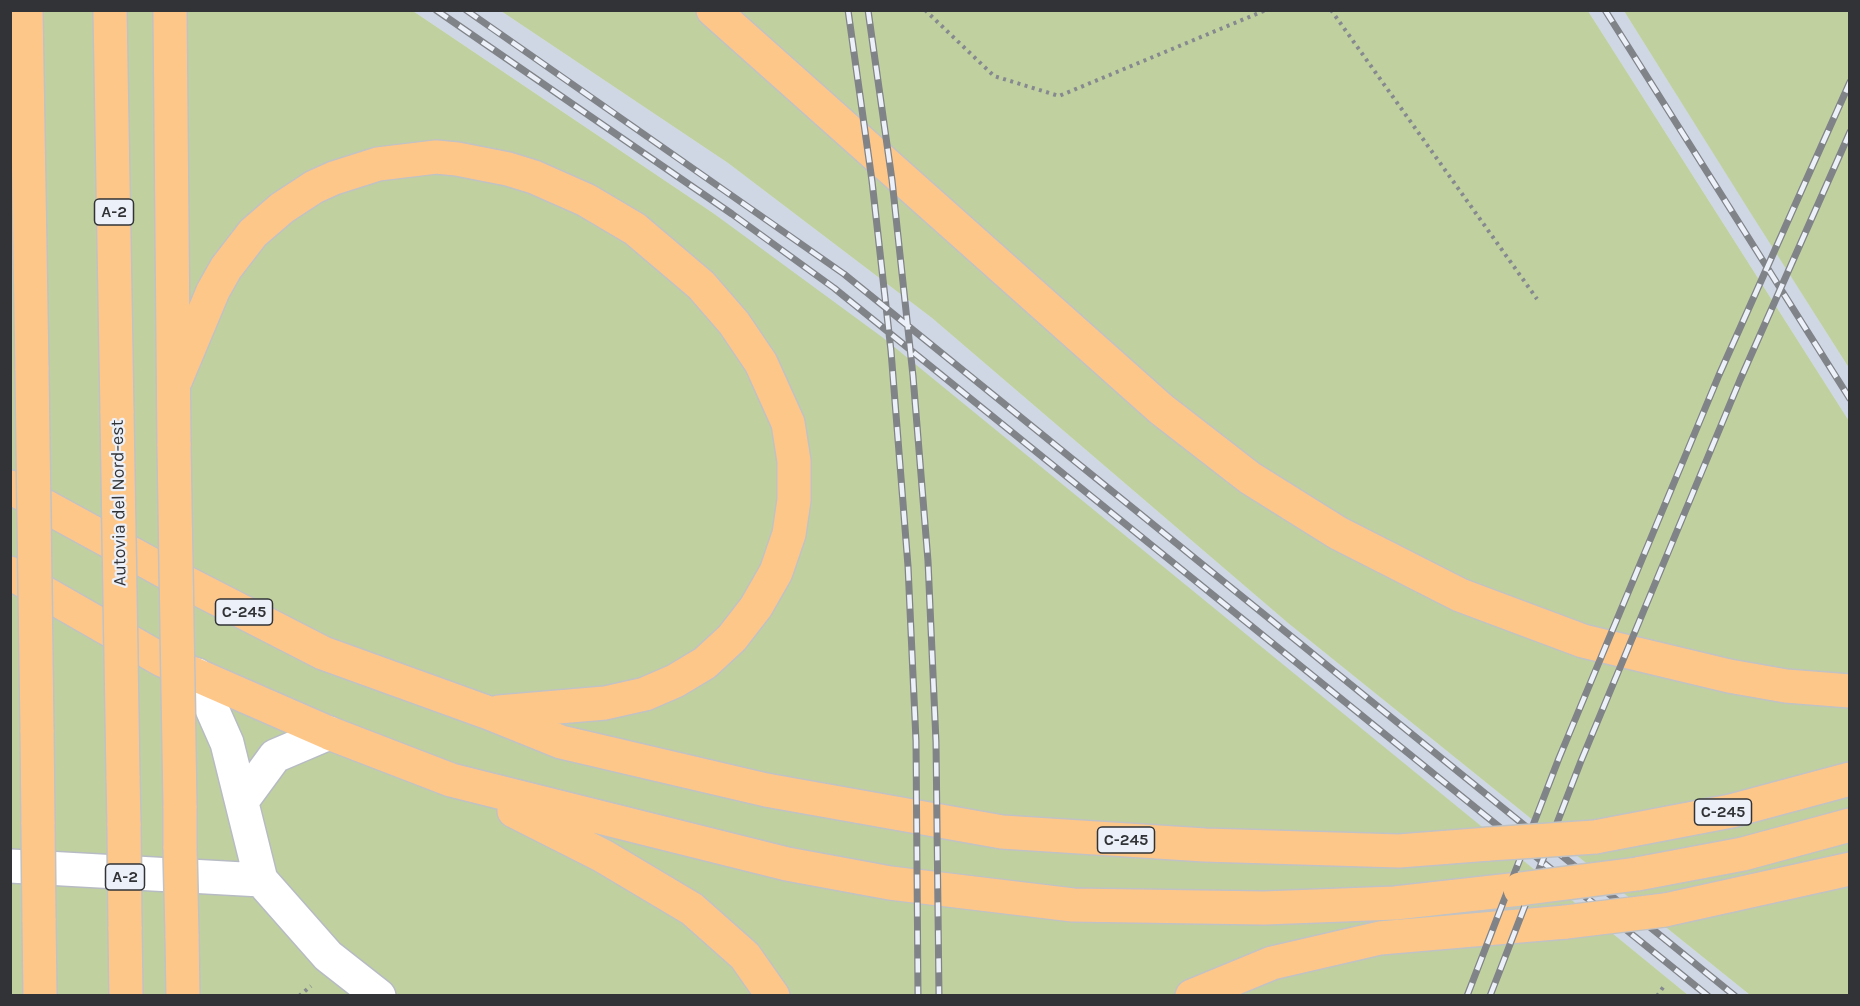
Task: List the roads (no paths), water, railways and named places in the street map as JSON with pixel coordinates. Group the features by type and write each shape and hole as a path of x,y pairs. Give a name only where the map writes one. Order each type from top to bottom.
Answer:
{"highway":[{"path":"26,10 40,996"},
{"name":"Autovia del Nord-est","path":"110,10 126,996"},
{"path":"170,10 183,996"},
{"path":"713,10 1161,409 1250,478 1329,528 1405,569 1460,595 1583,641 1729,676 1786,686 1850,692"},
{"path":"174,384 213,291 226,268 253,234 282,208 314,188 334,178 378,164 436,157 508,168 534,177 586,200 635,229 701,285 734,323 761,363 788,423 794,461 794,500 789,534 776,572 756,607 732,638 705,663 667,685 645,694 605,703 489,712"},
{"name":"C-245","path":"10,487 171,575 323,653 489,712 561,742 766,790 1002,832 1205,845 1399,851 1595,837 1731,811 1850,779"},
{"name":"C-245","path":"10,573 162,660 329,733 451,780 787,864 890,883 1073,905 1264,908 1395,903 1637,874 1743,854 1850,825"},
{"path":"451,780 603,856 692,909 745,956 773,996"},
{"path":"1192,996 1272,963 1380,938 1566,922 1665,910 1850,869"}],"street":[{"path":"196,675 227,744 261,880 328,956 379,996"},
{"path":"242,801 275,756 329,733"},
{"path":"10,866 261,880"}],"railway":[{"path":"436,10 732,214 834,288 1708,996"},
{"path":"466,10 844,274 1735,996"},
{"path":"848,10 872,181 891,351 908,566 916,741 918,996"},
{"path":"868,10 892,180 913,376 928,561 936,742 939,996"},
{"path":"1605,10 1850,399"},
{"path":"1467,996 1559,758 1719,375 1850,82"},
{"path":"1490,996 1581,761 1740,380 1850,132"}]}
